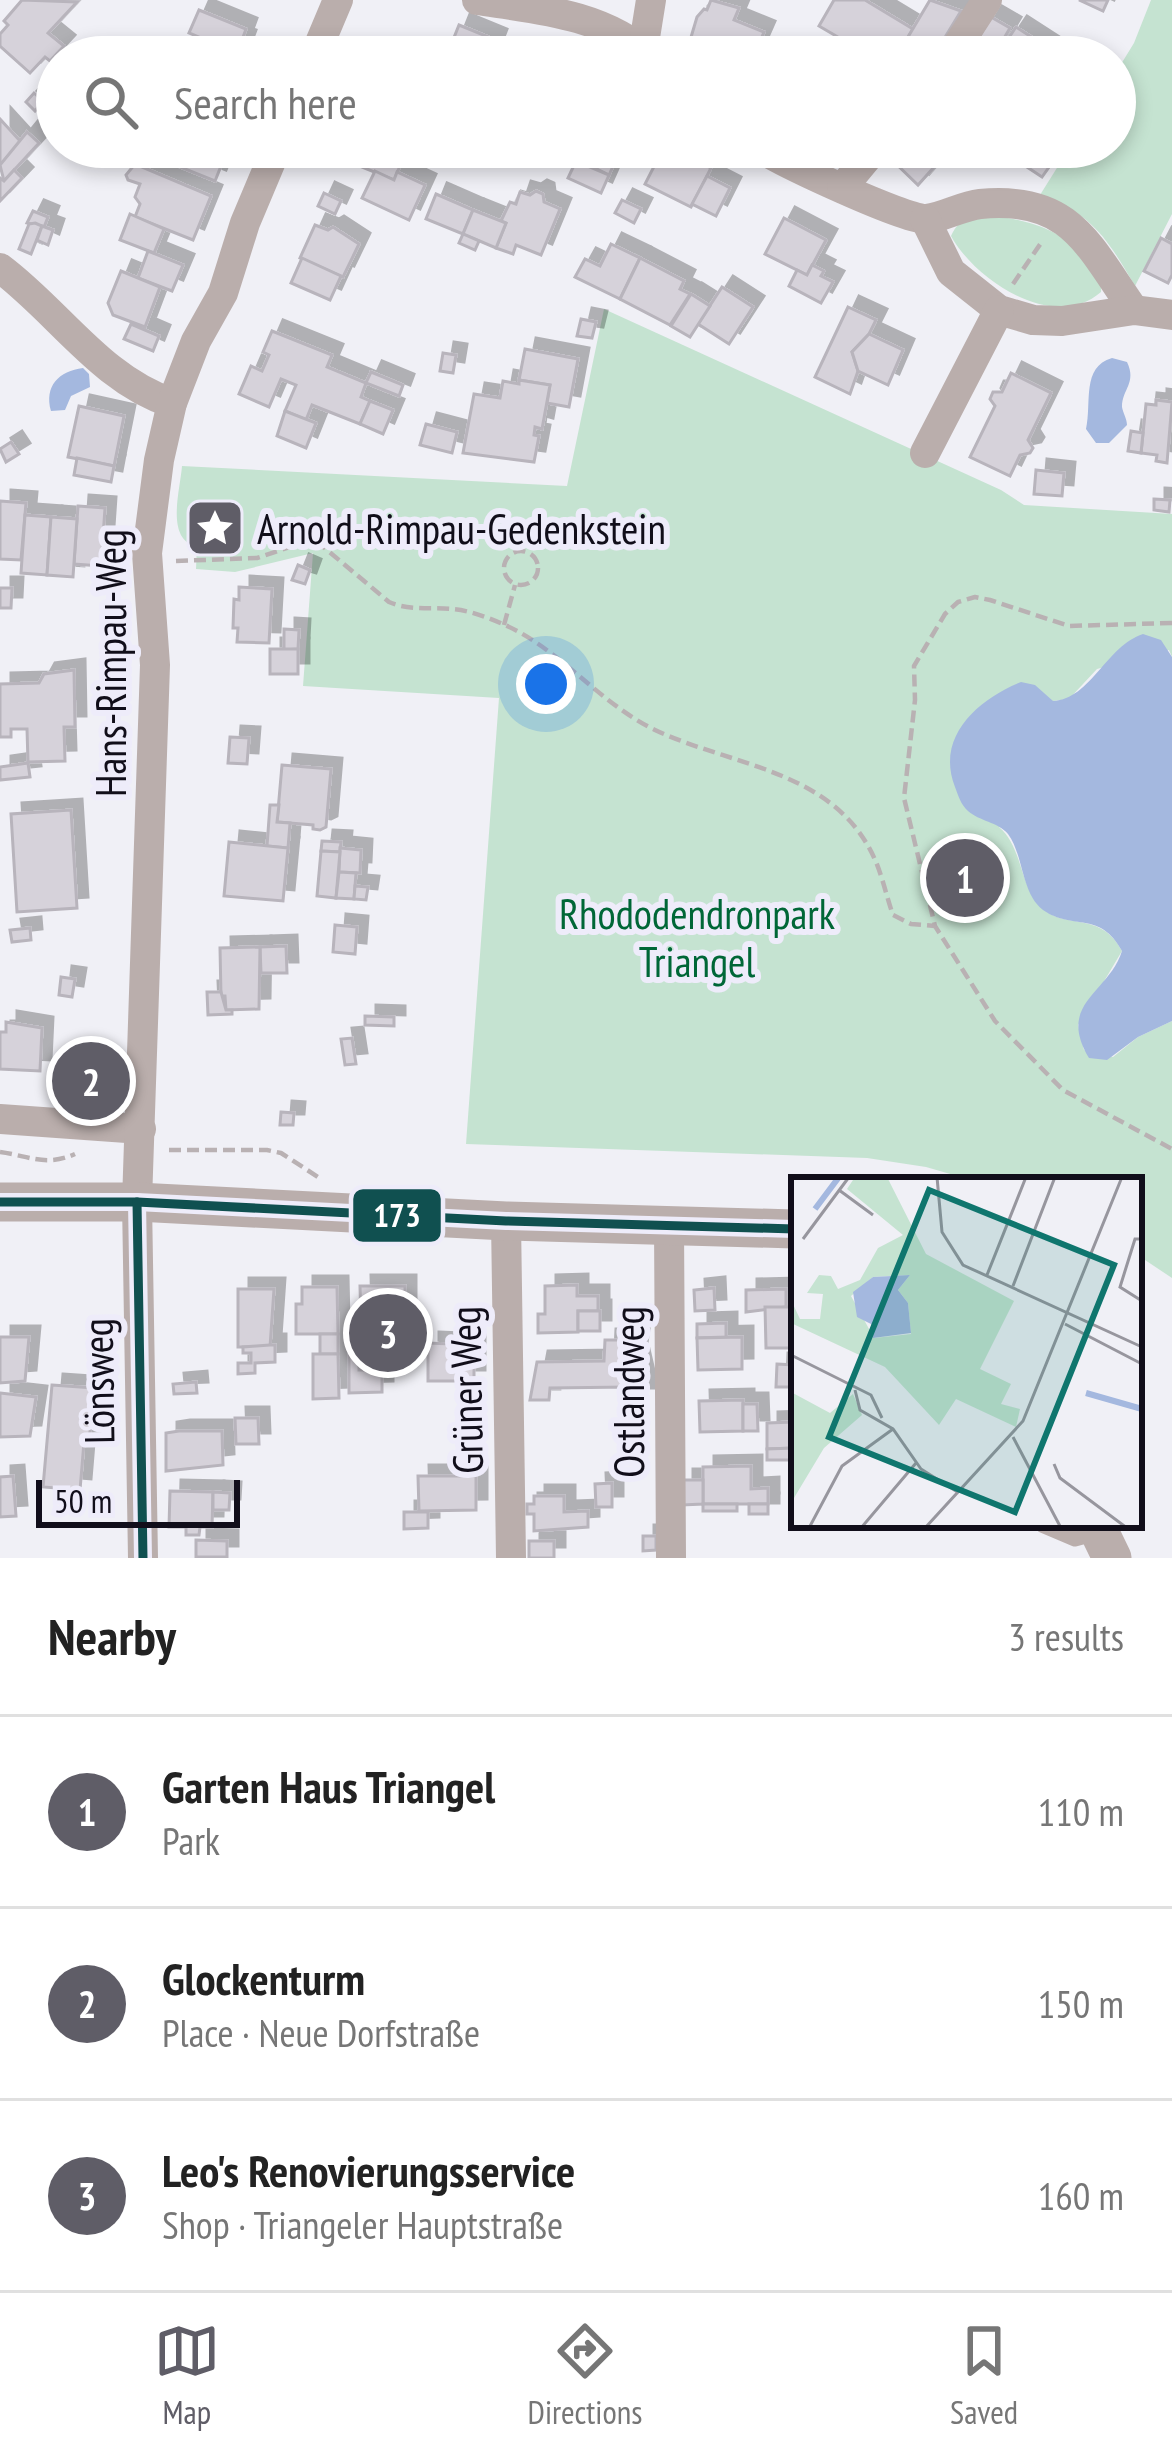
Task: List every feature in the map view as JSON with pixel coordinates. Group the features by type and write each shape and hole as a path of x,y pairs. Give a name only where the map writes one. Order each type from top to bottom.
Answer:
{"street":[{"path":"323,36 338,0"},
{"path":"477,0 564,14 617,36"},
{"path":"648,36 651,0"},
{"path":"964,36 987,0"},
{"name":"Hans-Rimpau-Weg","path":"137,1202 155,665 147,568 159,460 172,403 196,341 223,292 268,168"},
{"path":"796,168 925,219 976,204 1008,203 1060,215 1098,251 1134,310"},
{"path":"842,188 859,168"},
{"path":"925,219 951,272 998,309 1033,320 1062,322 1134,310 1172,315"},
{"path":"0,268 144,394 172,403"},
{"path":"925,453 998,309"},
{"path":"0,1119 142,1129"},
{"path":"0,1202 137,1202 506,1221 791,1229"},
{"name":"Lönsweg","path":"137,1202 143,1558"},
{"name":"Grüner Weg","path":"506,1221 511,1558"},
{"name":"Ostlandweg","path":"668,1225 671,1558"}],"lane":[{"path":"1049,1528 1075,1539 1103,1538"}],"path":[{"path":"998,309 1060,215"},
{"path":"147,568 188,559 256,558 314,539 389,602 401,607 458,609 504,625 544,648 593,691 655,730 806,785 856,830 876,861 893,915 910,924 935,926"},
{"path":"524,550 533,555 536,574 530,582 515,585 505,576 505,566 515,551 524,550"},
{"path":"504,625 515,585"},
{"path":"1172,623 1070,626 974,598 958,602 944,614 914,666 904,797 935,926 967,982 1031,1061 1063,1090 1172,1149"}],"green space":[{"path":"1151,0 1172,0 1172,214 1135,286 1097,230 1073,211 1040,195 1057,168 1136,168 1136,38"},
{"path":"998,216 1062,237 1095,273 1101,292 1082,303 1061,307 1039,304 997,284 962,253 951,236 964,220"},
{"name":"Rhododendronpark Triangel","path":"604,309 1001,490 1024,505 1172,514 1172,657 1169,650 1097,669 1069,699 1053,701 999,827 1013,845 1040,906 1060,918 1103,930 1122,951 1078,1025 1084,1050 1113,1057 1138,1037 1172,1021 1172,1278 1142,1258 1142,1177 961,1177 867,1158 466,1144 499,698 303,686 313,553 235,572 196,569 197,547 187,542 178,525 182,466 567,486"}],"water":[{"path":"1112,358 1127,362 1130,369 1122,407 1127,425 1109,443 1096,443 1086,429 1090,387 1096,369"},
{"path":"83,368 90,387 71,396 65,410 51,411 55,381"},
{"path":"1143,634 1161,640 1172,657 1172,1021 1138,1037 1107,1060 1089,1058 1078,1024 1088,1000 1122,951 1105,930 1054,916 1036,903 1008,834 962,803 950,769 951,751 965,722 990,698 1021,682 1035,685 1053,701 1066,698 1119,649"}],"building":[{"path":"22,0 77,2 48,33 52,36 36,36 36,67 30,73 0,46 0,34 8,25 4,21"},
{"path":"711,0 739,8 734,20 764,32 762,36 691,36 697,17"},
{"path":"834,0 865,0 913,29 909,36 836,36 819,26"},
{"path":"930,0 961,11 946,36 909,36"},
{"path":"1079,0 1108,0 1103,11"},
{"path":"199,10 246,29 243,36 189,33"},
{"path":"991,17 1010,28 1005,36 980,36"},
{"path":"459,25 486,36 455,36"},
{"path":"36,95 35,111 26,102"},
{"path":"0,119 21,142 0,165"},
{"path":"27,132 36,140 36,146 4,181 0,165"},
{"path":"132,168 144,168 211,196 193,240 135,217 140,184 126,175"},
{"path":"182,168 220,168 215,181"},
{"path":"364,168 399,168 394,180"},
{"path":"573,168 592,168 609,175 601,193 568,178"},
{"path":"653,168 711,168 691,207 645,184"},
{"path":"900,168 933,168 918,185"},
{"path":"14,170 22,178 0,201 0,178 4,181"},
{"path":"375,171 394,180 397,172 425,185 409,220 362,198"},
{"path":"707,176 730,188 716,216 692,204"},
{"path":"520,192 530,195 543,194 544,202 560,209 541,255 516,245 513,254 496,248 510,202 516,204"},
{"path":"324,193 341,201 335,214 318,206"},
{"path":"436,194 473,210 463,234 426,219"},
{"path":"622,200 641,209 634,223 615,213"},
{"path":"473,210 506,223 496,248 463,234"},
{"path":"33,211 48,217 44,227 27,223"},
{"path":"130,214 164,229 154,253 120,240"},
{"path":"784,218 826,240 807,275 765,254"},
{"path":"29,224 42,226 31,254 19,249"},
{"path":"315,225 333,227 359,244 343,277 300,258"},
{"path":"42,226 53,230 48,245 37,240"},
{"path":"463,234 479,241 475,250 459,243"},
{"path":"1161,238 1172,244 1168,283 1144,271"},
{"path":"611,244 640,258 620,299 575,277 585,259 600,266"},
{"path":"148,251 183,265 172,291 138,278"},
{"path":"302,258 341,276 330,300 291,283"},
{"path":"640,258 684,281 680,289 690,294 670,325 620,299"},
{"path":"812,265 833,282 821,303 789,286 797,270 807,275"},
{"path":"121,271 160,287 145,327 113,315 108,303"},
{"path":"722,287 753,307 729,344 698,324"},
{"path":"691,294 710,306 690,337 671,326"},
{"path":"848,307 876,320 852,352 858,371 850,394 815,377"},
{"path":"581,319 596,322 592,338 577,336"},
{"path":"131,324 159,336 153,351 124,339"},
{"path":"272,331 332,355 327,367 366,383 361,397 370,401 360,424 312,405 306,420 285,411 296,385 281,379 269,407 239,394 251,366 262,371 269,355 263,352"},
{"path":"869,334 903,350 888,385 858,371 852,352"},
{"path":"525,349 578,359 569,407 547,403 550,385 519,380"},
{"path":"443,353 456,355 453,373 440,371"},
{"path":"371,372 403,385 399,396 366,383"},
{"path":"1011,373 1051,393 1028,440 1033,448 1020,455 1010,476 970,457 995,406 990,399 993,392 1002,392"},
{"path":"519,380 550,385 542,429 535,427 534,435 539,436 534,462 463,453 474,394 500,398 503,381 519,384"},
{"path":"1156,400 1172,402 1167,463 1156,461 1157,455 1141,453 1146,404 1156,405"},
{"path":"370,401 393,410 383,434 360,424"},
{"path":"79,406 124,416 114,466 68,457"},
{"path":"285,411 316,423 306,448 277,436"},
{"path":"426,424 457,432 452,453 420,445"},
{"path":"1131,431 1143,433 1141,453 1128,451"},
{"path":"11,442 19,454 6,462 0,449"},
{"path":"77,458 114,466 111,482 74,475"},
{"path":"1036,470 1064,473 1062,496 1034,494"},
{"path":"1154,499 1170,500 1169,512 1154,510"},
{"path":"0,501 26,503 21,560 0,559"},
{"path":"78,506 105,508 101,566 74,564"},
{"path":"25,515 51,517 47,575 21,573"},
{"path":"51,517 77,519 73,577 47,575"},
{"path":"298,565 310,570 305,584 292,580"},
{"path":"239,587 272,589 269,643 237,642 234,599 239,600"},
{"path":"0,588 12,588 11,608 0,608"},
{"path":"284,629 299,630 298,649 284,650"},
{"path":"270,649 298,649 298,674 270,674"},
{"path":"74,670 75,727 64,727 65,761 28,762 27,729 11,729 11,737 0,737 0,684 39,683 44,674"},
{"path":"230,737 249,738 247,764 228,763"},
{"path":"28,763 30,777 0,780 0,767"},
{"path":"282,765 331,769 326,827 277,822"},
{"path":"270,805 279,805 277,822 290,823 288,848 267,846"},
{"path":"71,810 77,908 17,912 11,814"},
{"path":"322,841 341,842 340,852 321,851"},
{"path":"229,842 288,848 283,901 224,896"},
{"path":"340,848 361,850 360,873 339,872"},
{"path":"321,851 340,852 336,898 317,896"},
{"path":"339,872 356,873 354,899 336,898"},
{"path":"355,886 368,887 366,900 354,899"},
{"path":"335,925 357,927 355,954 333,952"},
{"path":"30,928 31,940 12,942 10,930"},
{"path":"286,946 287,973 261,973 260,947"},
{"path":"260,947 259,1009 226,1010 225,996 221,996 220,948"},
{"path":"61,977 75,979 72,997 59,995"},
{"path":"207,992 221,992 232,1014 208,1015"},
{"path":"365,1016 394,1017 394,1026 365,1025"},
{"path":"6,1022 42,1028 40,1071 0,1069 0,1032 6,1032"},
{"path":"352,1038 356,1064 345,1065 341,1039"},
{"path":"85,1074 97,1075 96,1087 84,1087"},
{"path":"281,1112 294,1113 293,1125 280,1125"},
{"path":"577,1285 577,1296 598,1296 598,1311 578,1311 578,1332 538,1333 538,1314 545,1314 545,1286"},
{"path":"360,1286 405,1286 405,1343 388,1343 388,1372 372,1372 371,1324 361,1324"},
{"path":"302,1287 337,1287 338,1334 296,1334 296,1304 302,1304"},
{"path":"714,1288 715,1310 695,1311 694,1290"},
{"path":"238,1289 274,1289 270,1347 238,1347"},
{"path":"786,1289 786,1307 746,1312 746,1290"},
{"path":"765,1307 791,1307 791,1348 766,1348"},
{"path":"578,1311 600,1311 600,1331 578,1331"},
{"path":"726,1323 726,1337 697,1338 697,1324"},
{"path":"320,1334 338,1334 338,1354 320,1354"},
{"path":"0,1337 29,1337 25,1381 0,1383"},
{"path":"742,1337 742,1369 698,1370 697,1338"},
{"path":"605,1340 638,1340 635,1361 647,1399 627,1399 628,1387 550,1388 549,1400 530,1400 537,1362 604,1361"},
{"path":"365,1343 372,1343 372,1372 382,1372 382,1392 349,1393 349,1355 359,1355 359,1370 366,1370"},
{"path":"428,1343 474,1345 474,1381 428,1381"},
{"path":"275,1345 275,1362 255,1363 255,1373 238,1374 238,1363 251,1363 251,1353 243,1353 243,1347"},
{"path":"313,1354 338,1354 339,1398 313,1399"},
{"path":"777,1364 791,1365 791,1387 776,1387"},
{"path":"196,1382 197,1393 174,1394 173,1384"},
{"path":"52,1385 94,1388 80,1490 43,1487"},
{"path":"0,1393 36,1397 30,1436 0,1437"},
{"path":"743,1400 743,1431 700,1432 699,1401"},
{"path":"743,1404 757,1404 758,1431 743,1431"},
{"path":"235,1418 258,1418 259,1444 236,1444"},
{"path":"791,1422 791,1448 767,1449 767,1423"},
{"path":"222,1431 223,1465 166,1471 166,1433"},
{"path":"791,1448 791,1460 767,1460 767,1449"},
{"path":"751,1466 751,1489 768,1488 768,1504 703,1504 703,1467"},
{"path":"13,1476 16,1516 0,1517 0,1477"},
{"path":"418,1476 476,1476 476,1510 419,1511"},
{"path":"682,1480 703,1480 703,1504 682,1505"},
{"path":"612,1483 612,1507 596,1507 595,1484"},
{"path":"170,1491 213,1492 212,1527 200,1527 199,1535 186,1535 186,1527 169,1527"},
{"path":"213,1492 230,1493 229,1510 213,1510"},
{"path":"534,1496 564,1496 564,1512 588,1511 588,1527 534,1531 534,1514 527,1514 527,1504 534,1504"},
{"path":"703,1504 737,1504 737,1511 703,1511"},
{"path":"749,1504 768,1504 768,1514 749,1514"},
{"path":"404,1512 428,1512 428,1528 404,1529"},
{"path":"643,1536 656,1536 656,1550 643,1551"},
{"path":"196,1540 227,1541 227,1557 196,1557"},
{"path":"529,1541 554,1541 554,1558 529,1558"}],"transit line":[{"name":"173","path":"0,1202 137,1202 506,1221 791,1229"},
{"name":"173","path":"137,1202 143,1558"}],"place":[{"name":"Arnold-Rimpau-Gedenkstein","path":"215,528"},
{"name":"Garten Haus Triangel","path":"965,878"},
{"name":"Glockenturm","path":"91,1081"},
{"name":"Leo's Renovierungsservice","path":"388,1333"}]}
